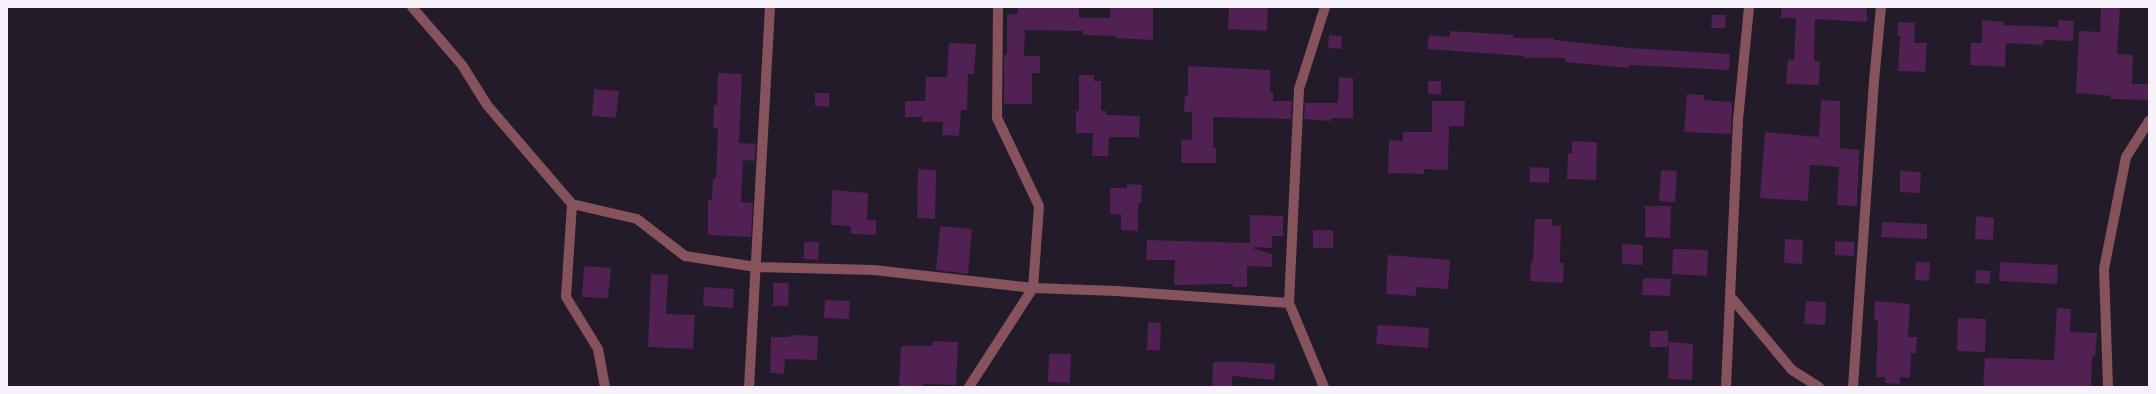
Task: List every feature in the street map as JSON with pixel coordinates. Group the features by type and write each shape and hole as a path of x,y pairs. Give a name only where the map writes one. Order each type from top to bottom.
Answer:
{"street":[{"path":"412,7 462,65 487,105 572,204 637,219 685,256 756,267 874,270 1033,288 1123,291 1289,303"},
{"path":"749,387 770,7"},
{"path":"969,387 1033,288 1039,206 997,118 998,7"},
{"path":"1324,7 1299,89 1289,303 1324,387"},
{"path":"1726,387 1738,120 1749,7"},
{"path":"1853,387 1874,81 1881,7"},
{"path":"2108,387 2104,269 2126,157 2149,121"},
{"path":"572,204 566,297 598,349 605,387"},
{"path":"1730,296 1792,370 1819,387"}],"building":[{"path":"1018,7 1079,7 1079,18 1110,18 1110,7 1153,7 1153,40 1116,38 1116,36 1083,35 1083,31 1025,30 1024,56 1040,56 1040,73 1032,73 1032,104 1004,104 1004,55 1007,55 1007,14 1018,14"},
{"path":"1229,7 1268,7 1267,31 1228,29"},
{"path":"1781,7 1867,7 1867,22 1815,19 1814,61 1820,61 1819,85 1786,84 1788,59 1794,60 1796,18 1781,18"},
{"path":"2101,7 2120,7 2117,54 2133,55 2132,84 2149,84 2149,100 2111,99 2111,96 2076,93 2079,31 2100,32"},
{"path":"1712,15 1726,15 1725,28 1711,28"},
{"path":"1982,20 2004,22 2003,25 2058,27 2058,20 2074,21 2073,41 2044,40 2043,45 2006,43 2005,67 1970,65 1971,43 1982,43"},
{"path":"1898,22 1915,23 1914,43 1927,43 1925,72 1898,71 1900,36 1897,36"},
{"path":"1450,31 1514,35 1513,38 1554,38 1554,40 1630,48 1730,54 1729,70 1629,65 1629,68 1565,62 1565,58 1524,58 1524,56 1427,49 1429,35 1450,37"},
{"path":"1329,35 1342,36 1341,49 1328,48"},
{"path":"949,43 976,44 974,74 968,74 967,110 961,110 959,136 942,135 943,122 922,122 922,117 905,117 905,101 925,101 926,77 947,77"},
{"path":"1188,66 1270,70 1270,92 1273,92 1273,101 1292,101 1291,119 1213,117 1213,148 1216,148 1216,163 1181,163 1181,139 1192,140 1192,112 1184,112 1185,95 1188,96"},
{"path":"718,73 742,74 739,143 756,144 755,161 743,160 741,202 753,203 751,237 708,235 708,200 712,200 713,178 716,178 718,128 713,128 714,105 717,105"},
{"path":"1079,75 1094,75 1094,81 1101,81 1101,111 1106,111 1106,115 1140,116 1139,137 1109,137 1108,156 1092,156 1093,133 1076,133 1076,111 1079,111"},
{"path":"1339,77 1353,78 1353,118 1331,118 1331,121 1304,119 1305,103 1338,103"},
{"path":"1428,81 1441,81 1441,94 1428,94"},
{"path":"594,89 619,91 616,118 592,116"},
{"path":"815,93 829,93 829,107 815,106"},
{"path":"1687,94 1704,95 1704,100 1732,102 1731,134 1684,132"},
{"path":"1821,100 1840,101 1840,148 1859,150 1857,206 1837,205 1839,167 1810,165 1808,201 1760,198 1765,132 1819,137"},
{"path":"1432,101 1465,101 1464,126 1449,126 1448,170 1424,169 1424,174 1388,173 1389,140 1403,141 1403,132 1432,132"},
{"path":"1572,141 1597,142 1596,180 1567,179 1568,153 1572,154"},
{"path":"1530,167 1549,168 1549,183 1530,182"},
{"path":"918,169 936,170 935,219 917,218"},
{"path":"1661,170 1677,171 1675,202 1659,201"},
{"path":"1900,171 1921,172 1920,193 1900,192"},
{"path":"1127,184 1142,185 1141,203 1138,203 1138,231 1121,230 1121,214 1110,214 1110,188 1127,188"},
{"path":"832,190 868,193 867,220 876,220 876,235 851,234 851,226 831,225"},
{"path":"1645,206 1671,206 1670,238 1645,237"},
{"path":"1250,215 1283,216 1283,236 1272,236 1272,248 1255,247 1254,249 1272,254 1272,267 1247,266 1247,287 1233,287 1233,284 1174,285 1175,260 1146,260 1147,240 1250,243"},
{"path":"1976,216 1994,218 1993,240 1975,239"},
{"path":"1535,219 1552,219 1552,226 1561,226 1560,263 1564,263 1563,283 1530,281 1531,261 1533,262"},
{"path":"1882,222 1927,224 1927,239 1881,237"},
{"path":"940,226 972,229 968,274 936,270"},
{"path":"1313,230 1333,230 1333,248 1313,248"},
{"path":"1785,239 1803,240 1802,264 1784,263"},
{"path":"1835,241 1854,242 1854,256 1835,255"},
{"path":"804,242 819,242 818,260 804,259"},
{"path":"1622,244 1643,245 1643,265 1622,264"},
{"path":"1673,249 1708,250 1707,276 1672,274"},
{"path":"1388,255 1450,260 1448,289 1416,287 1416,296 1386,294"},
{"path":"1916,262 1930,262 1929,281 1915,280"},
{"path":"2000,262 2058,265 2057,284 1999,281"},
{"path":"584,266 611,268 608,298 582,297"},
{"path":"1976,270 1991,271 1989,284 1975,283"},
{"path":"651,274 668,275 666,314 695,315 693,349 648,347"},
{"path":"1643,278 1671,279 1670,296 1642,295"},
{"path":"773,283 789,283 788,306 773,306"},
{"path":"704,287 734,289 733,308 703,306"},
{"path":"825,300 850,301 849,319 824,318"},
{"path":"1806,301 1826,302 1825,325 1804,324"},
{"path":"1875,301 1910,304 1908,337 1917,337 1916,353 1911,353 1910,378 1900,377 1900,384 1885,383 1885,377 1876,377 1878,320 1874,320"},
{"path":"2057,308 2071,309 2070,332 2097,333 2095,357 2092,357 2091,387 1983,387 1985,358 2054,360"},
{"path":"1958,318 1986,319 1985,352 1957,351"},
{"path":"1148,322 1161,323 1160,350 1147,350"},
{"path":"1378,325 1429,328 1428,348 1376,344"},
{"path":"1650,331 1668,331 1668,347 1650,347"},
{"path":"790,335 818,336 817,360 785,359 784,374 770,373 771,337 790,337"},
{"path":"933,341 958,342 956,385 923,384 923,387 899,386 901,346 932,346"},
{"path":"1669,342 1693,344 1692,380 1668,379"},
{"path":"1049,354 1071,354 1070,383 1048,382"},
{"path":"1213,362 1275,364 1274,380 1232,376 1232,387 1212,387"}]}
